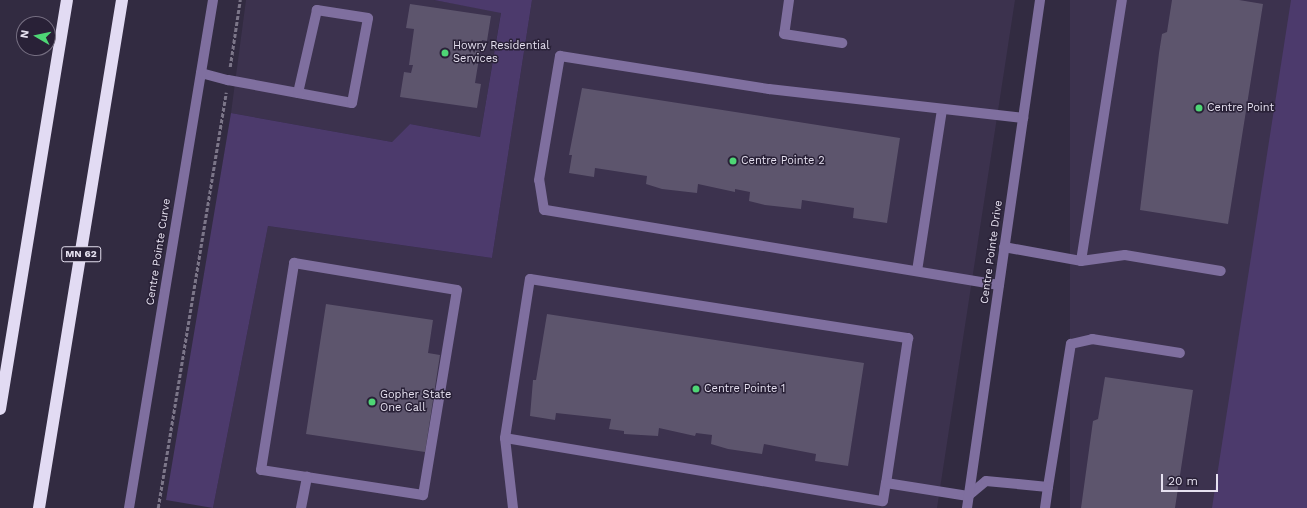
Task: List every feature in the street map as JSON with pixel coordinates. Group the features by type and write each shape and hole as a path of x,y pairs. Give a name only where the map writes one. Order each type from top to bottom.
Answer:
{"highway":[{"path":"0,409 67,0"},
{"name":"MN 62","path":"39,508 122,0"}],"street":[{"name":"Centre Pointe Curve","path":"129,508 213,0"},
{"path":"789,0 784,34 842,43"},
{"name":"Centre Pointe Drive","path":"967,508 1040,0"},
{"path":"1081,261 1122,0"},
{"path":"201,72 228,80 298,93 352,103 368,18 317,10 298,93"},
{"path":"999,285 544,210 539,180 560,56 769,90 1023,118"},
{"path":"917,271 942,110"},
{"path":"1004,247 1081,261 1125,255 1221,270"},
{"path":"294,263 457,290 424,495 307,477 261,470 294,263"},
{"path":"504,438 883,501 908,338 530,279 504,438 513,508"},
{"path":"1045,508 1071,344 1092,339 1180,353"},
{"path":"301,508 307,477"},
{"path":"886,483 968,496 986,481 1048,487"}],"path":[{"path":"158,508 240,0"}],"shaded area":[{"path":"246,0 434,0 501,12 480,137 410,124 392,142 231,113"},
{"path":"434,0 532,0 492,258 268,226 213,508 166,500 231,113 392,142 410,124 480,137 501,13"},
{"path":"532,0 1015,0 937,508 213,508 268,226 492,258"},
{"path":"1070,0 1291,0 1291,508 1070,508"},
{"path":"1291,0 1307,0 1307,508 1212,508"}],"building":[{"name":"Centre Point","path":"1172,0 1239,0 1263,4 1228,224 1140,210 1159,53 1162,34 1167,32"},
{"name":"Howry Residential Services","path":"410,4 491,16 487,41 482,40 475,83 481,84 477,108 400,97 404,72 411,73 413,65 409,65 414,29 406,28"},
{"name":"Centre Pointe 2","path":"582,88 900,138 887,223 853,218 854,208 802,200 801,209 765,205 749,201 750,192 735,189 735,192 698,184 697,193 662,189 646,184 647,176 595,168 594,177 569,173 572,155 569,155"},
{"name":"Gopher State One Call","path":"326,304 433,320 428,353 440,355 425,452 306,434"},
{"name":"Centre Pointe 1","path":"547,314 864,363 848,466 815,461 816,454 764,444 762,454 728,449 711,444 712,435 696,433 695,436 659,428 658,436 624,434 624,431 609,429 611,419 556,413 555,420 530,416 533,380 536,380"},
{"path":"1105,377 1193,390 1175,508 1081,508 1093,421 1098,419"}],"place":[{"name":"Howry Residential Services","path":"445,53"},
{"name":"Centre Point","path":"1199,108"},
{"name":"Centre Pointe 2","path":"733,161"},
{"name":"Centre Pointe 1","path":"696,389"},
{"name":"Gopher State One Call","path":"372,402"}]}
